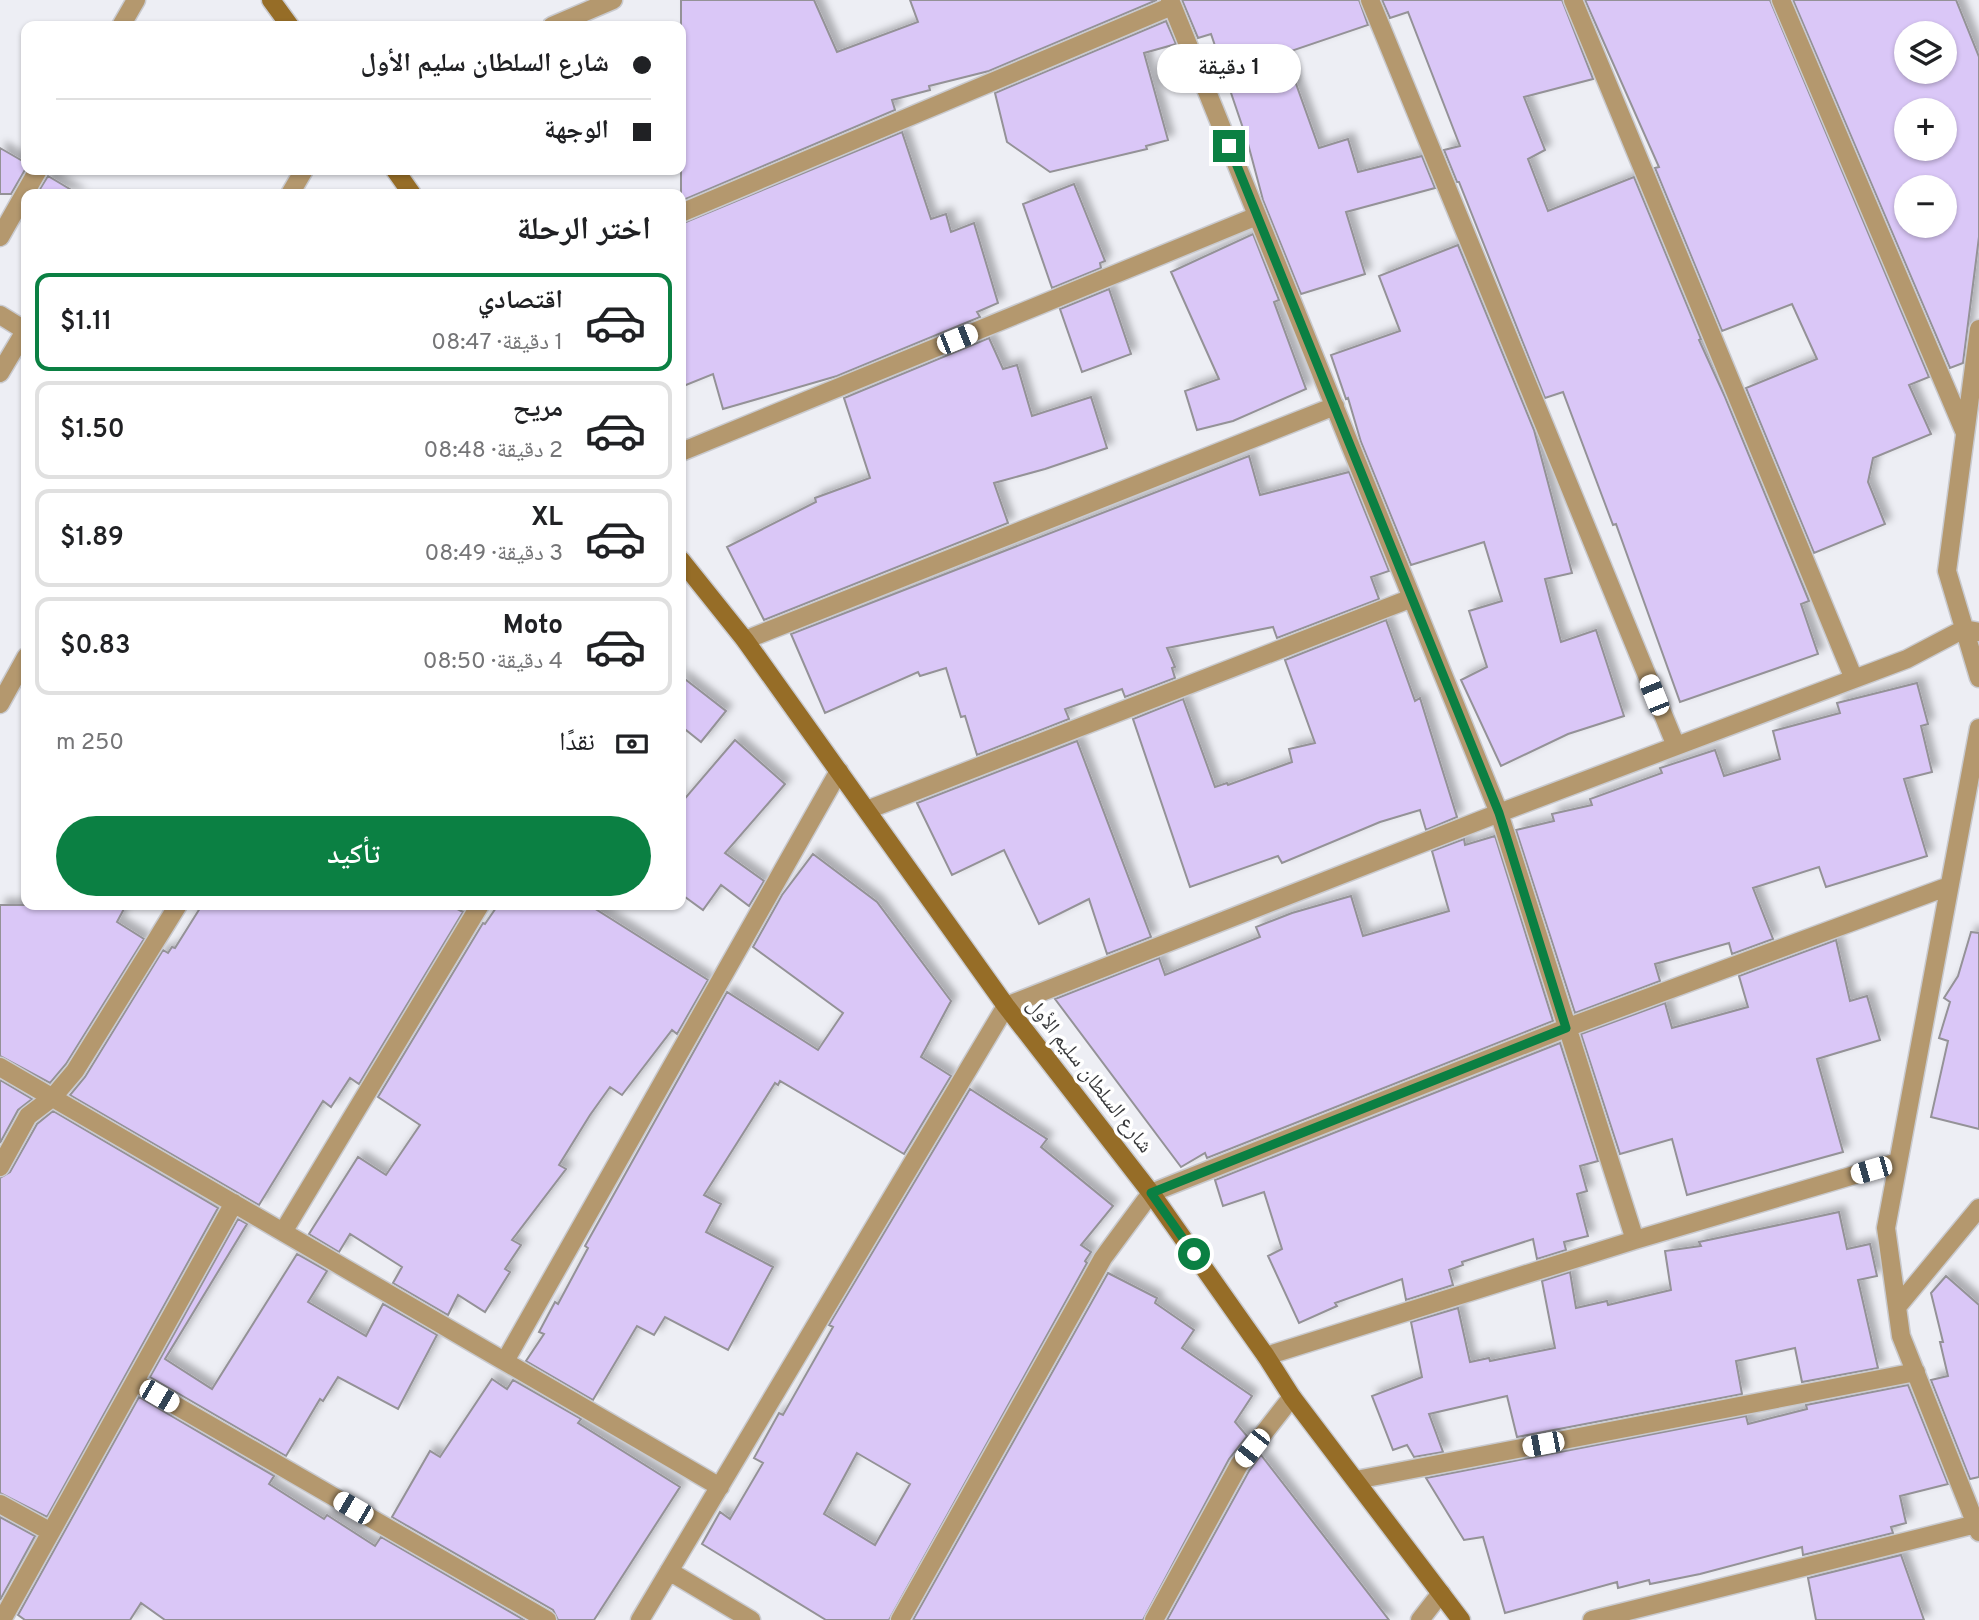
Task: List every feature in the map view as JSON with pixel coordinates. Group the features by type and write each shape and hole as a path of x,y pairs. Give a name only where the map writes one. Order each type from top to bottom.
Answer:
{"street":[{"path":"124,21 136,0"},
{"path":"271,0 286,21"},
{"path":"564,21 613,0"},
{"path":"1370,0 1676,746"},
{"path":"1573,0 1854,679"},
{"path":"1780,0 1965,433"},
{"path":"686,211 1171,3 1499,813 1635,1240"},
{"path":"0,237 21,200"},
{"path":"686,450 1257,216"},
{"path":"0,315 21,328"},
{"path":"1979,329 1947,571 1974,627 1979,678"},
{"path":"0,373 21,339"},
{"path":"745,640 1335,406"},
{"name":"شارع السلطان سليم الأول","path":"686,571 745,640 1006,1006 1151,1193 1292,1397 1461,1620"},
{"path":"867,810 1412,598"},
{"path":"640,1620 1006,1006 1499,813 1907,659 1974,627"},
{"path":"0,704 21,666"},
{"path":"1591,1620 1978,1528 1901,1336 1886,1228 1979,727"},
{"path":"505,1361 839,771"},
{"path":"900,1620 1103,1258 1151,1193 1566,1028 1950,886"},
{"path":"0,1167 28,1116 53,1097 75,1071 175,910"},
{"path":"283,1232 477,910"},
{"path":"0,1067 720,1487"},
{"path":"1266,1356 1635,1240 1898,1162"},
{"path":"2,1620 234,1203"},
{"path":"1897,1307 1979,1208"},
{"path":"1356,1480 1916,1372"},
{"path":"135,1382 547,1620"},
{"path":"1154,1620 1239,1465 1292,1397"},
{"path":"0,1504 51,1532"},
{"path":"669,1572 751,1620"},
{"path":"1420,1620 1441,1593"}],"building":[{"path":"681,0 814,0 837,52 918,22 910,0 1157,0 989,71 929,86 930,90 892,100 895,110 686,199 686,189 681,189 681,175 686,175 686,21 681,21"},
{"path":"1182,0 1359,0 1368,25 1285,53 1319,148 1348,139 1358,172 1422,156 1435,188 1346,212 1365,274 1301,294 1263,200 1247,140 1211,34 1198,38"},
{"path":"1382,0 1562,0 1593,79 1524,97 1545,150 1528,159 1548,211 1634,177 1701,339 1699,340 1809,601 1801,604 1818,654 1680,702 1616,524 1613,525 1563,392 1545,398 1444,150 1460,146 1408,12 1390,18"},
{"path":"1585,0 1770,0 1929,377 1909,385 1931,434 1873,458 1868,482 1885,524 1814,553 1746,388 1817,359 1792,304 1722,331 1655,168 1659,167"},
{"path":"1793,0 1956,0 1979,57 1979,237 1963,363 1950,368 1895,238 1957,238 1957,175 1894,175 1894,237"},
{"path":"1166,21 1176,44 1144,53 1168,140 1146,146 1147,149 1050,172 1007,142 995,93"},
{"path":"902,132 931,219 946,214 951,232 974,223 998,303 977,312 980,317 837,376 723,409 713,374 686,385 686,222"},
{"path":"0,148 21,160 22,175 11,194 0,194"},
{"path":"48,176 70,189 40,189"},
{"path":"1074,184 1105,261 1100,263 1101,268 1052,288 1023,204"},
{"path":"1253,234 1279,300 1274,302 1306,389 1233,421 1197,430 1185,391 1219,379 1171,272"},
{"path":"1458,245 1534,430 1572,573 1545,579 1561,642 1596,630 1624,716 1568,734 1501,766 1461,680 1487,667 1469,611 1502,601 1484,542 1411,565 1361,442 1331,355 1400,331 1379,276"},
{"path":"1109,289 1131,354 1082,372 1060,309"},
{"path":"989,338 1003,369 1017,365 1032,416 1091,397 1107,448 994,483 1008,523 764,620 727,547 816,502 815,498 870,478 844,398"},
{"path":"1249,456 1260,495 1349,472 1389,571 1371,577 1379,599 1277,638 1273,627 1167,648 1175,667 1172,668 1175,678 1125,697 1122,689 1065,709 1069,719 977,755 965,716 961,717 946,668 920,676 918,672 825,713 791,634"},
{"path":"1386,620 1415,701 1420,698 1457,817 1426,830 1420,810 1380,822 1282,863 1278,856 1190,887 1133,719 1183,699 1215,787 1227,783 1228,785 1292,762 1289,749 1315,743 1285,660"},
{"path":"686,680 726,711 701,742 686,730"},
{"path":"1917,683 1928,724 1921,726 1932,772 1904,779 1927,856 1826,887 1819,867 1753,888 1773,939 1732,954 1729,943 1655,964 1660,981 1575,1013 1516,830 1554,821 1552,814 1592,805 1590,799 1662,773 1660,768 1715,750 1724,776 1780,759 1773,731 1840,713 1837,703"},
{"path":"735,740 785,784 725,853 764,881 749,906 721,885 703,910 686,898 686,797"},
{"path":"1077,741 1151,937 1107,954 1089,899 1039,924 1004,850 952,875 917,803"},
{"path":"1495,836 1553,1021 1207,1158 1205,1153 1181,1167 1055,999 1159,958 1165,975 1260,937 1256,927 1292,913 1351,896 1363,936 1449,911 1432,851 1464,839 1465,845"},
{"path":"813,854 877,902 951,1001 921,1057 951,1076 904,1154 780,1081 778,1085 775,1083 704,1195 721,1204 706,1232 773,1267 728,1350 665,1317 654,1335 637,1326 593,1400 526,1361 544,1334 539,1332 555,1302 558,1304 588,1248 585,1246 727,992 818,1050 843,1013 753,947 782,895"},
{"path":"0,905 21,905 21,910 123,910 117,922 144,939 66,1064 50,1083 0,1056"},
{"path":"199,910 463,912 359,1084 350,1078 331,1107 323,1101 259,1205 70,1095 85,1077 163,950 168,953 172,947 175,948"},
{"path":"495,910 597,910 708,980 677,1034 672,1030 622,1095 610,1087 590,1115 559,1165 566,1169 512,1240 521,1245 505,1269 510,1272 485,1312 458,1295 448,1315 393,1283 402,1267 350,1234 339,1252 309,1234 358,1157 386,1175 420,1125 378,1097 483,923 485,924"},
{"path":"1971,932 1979,933 1979,1129 1931,1117 1948,1041 1939,1038 1950,1002 1944,998 1958,976"},
{"path":"1836,940 1850,1001 1867,996 1880,1040 1817,1059 1843,1152 1687,1195 1672,1139 1620,1154 1581,1034 1665,1003 1672,1028 1748,1007 1739,976"},
{"path":"1560,1043 1598,1161 1580,1166 1587,1191 1577,1194 1588,1236 1564,1242 1566,1250 1537,1259 1533,1239 1462,1262 1463,1265 1449,1270 1453,1285 1406,1300 1402,1279 1335,1303 1337,1306 1299,1323 1268,1256 1282,1249 1264,1192 1223,1206 1215,1180"},
{"path":"0,1080 32,1099 18,1110 0,1143"},
{"path":"970,1089 1047,1139 1041,1147 1113,1206 1081,1245 1091,1252 1085,1261 1087,1263 889,1620 826,1620 702,1544 720,1512 730,1519 763,1463 754,1458 779,1413 783,1415 833,1327 829,1325","holes":["857,1453 910,1484 875,1545 824,1514"]},
{"path":"53,1111 218,1208 47,1517 0,1493 0,1178 10,1172 37,1124"},
{"path":"1839,1212 1847,1249 1870,1244 1877,1276 1858,1280 1878,1368 1802,1382 1795,1348 1736,1361 1742,1394 1517,1437 1507,1396 1429,1414 1443,1452 1414,1457 1407,1445 1393,1450 1372,1396 1422,1377 1411,1322 1458,1308 1470,1362 1489,1358 1490,1361 1555,1348 1542,1281 1570,1272 1576,1308 1607,1301 1608,1305 1671,1290 1665,1251 1701,1246 1699,1242"},
{"path":"238,1219 247,1224 165,1359 212,1389 297,1254 327,1271 308,1302 366,1336 383,1304 437,1335 398,1409 338,1377 323,1401 320,1399 286,1456 150,1377"},
{"path":"1108,1273 1157,1298 1155,1303 1194,1330 1182,1348 1252,1396 1235,1422 1247,1436 1229,1459 1143,1620 913,1620"},
{"path":"1946,1276 1979,1305 1979,1477 1970,1479 1931,1380 1948,1376 1931,1293"},
{"path":"492,1379 507,1389 513,1380 581,1419 578,1423 680,1487 594,1620 558,1620 553,1610 392,1517 430,1451 440,1457"},
{"path":"1908,1385 1948,1484 1900,1496 1906,1523 1891,1527 1893,1533 1803,1555 1802,1547 1700,1574 1650,1584 1649,1580 1618,1588 1617,1582 1505,1613 1483,1537 1464,1540 1426,1478 1746,1416 1748,1424 1807,1409 1806,1405"},
{"path":"139,1397 274,1476 269,1484 324,1519 327,1515 375,1546 381,1537 524,1620 165,1620 141,1603 130,1620 25,1620 18,1615"},
{"path":"1261,1455 1389,1620 1167,1620 1249,1471"},
{"path":"0,1517 35,1536 0,1600"},
{"path":"1901,1555 1924,1620 1816,1620 1808,1578"}],"route":[{"path":"1194,1254 1151,1193 1566,1028 1499,813 1229,146"}]}
